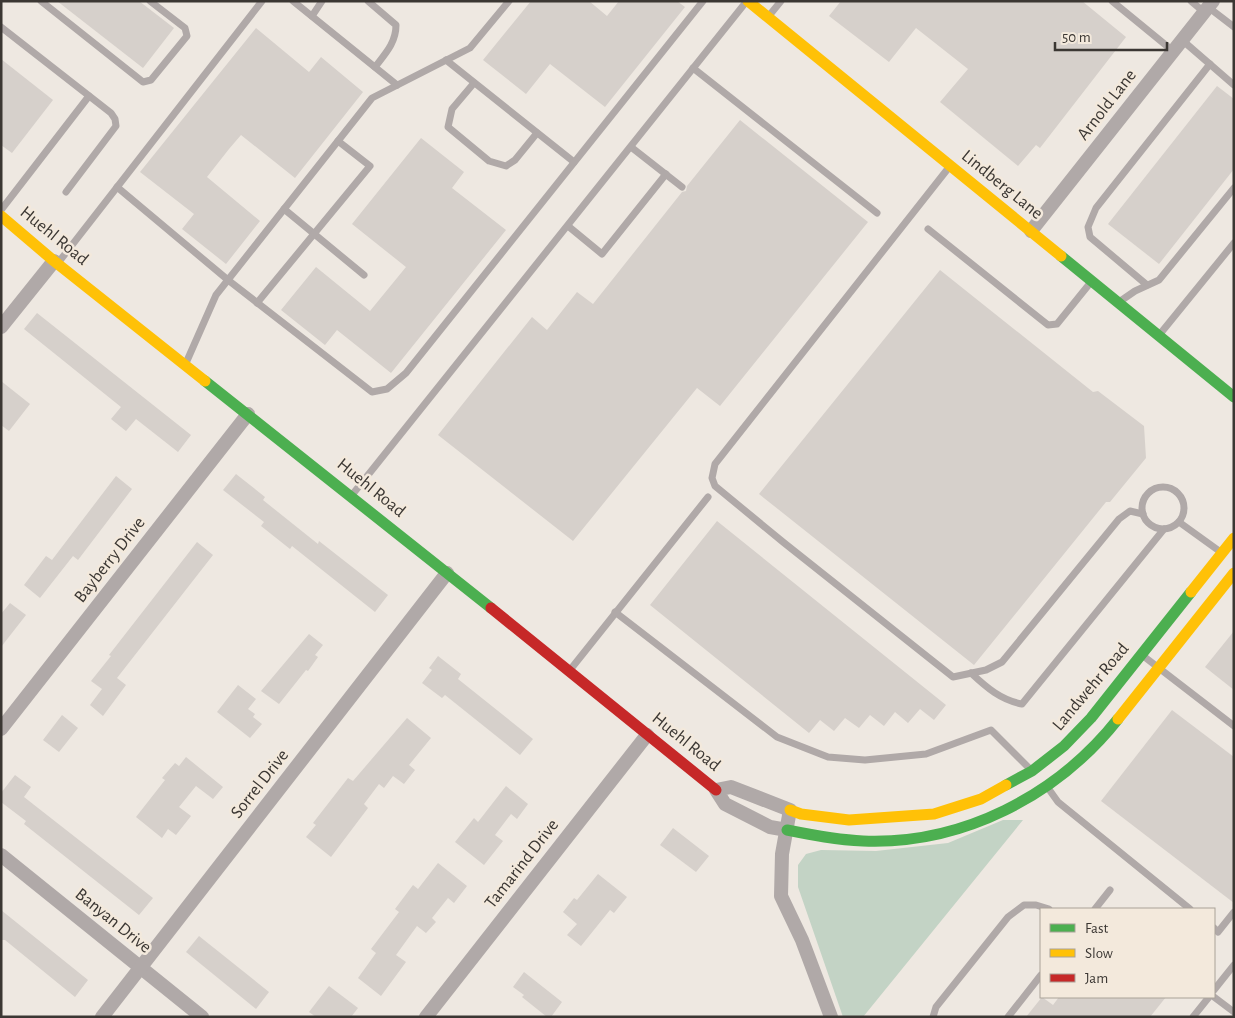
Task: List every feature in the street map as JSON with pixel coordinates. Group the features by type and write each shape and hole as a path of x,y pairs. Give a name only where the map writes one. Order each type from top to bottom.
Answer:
{"street":[{"name":"Lindberg Lane","path":"747,1 1234,397"},
{"name":"Arnold Lane","path":"1031,231 1208,7"},
{"name":"Huehl Road","path":"1,216 56,262 569,670 716,790 725,804 770,827 787,830"},
{"path":"1,327 56,262"},
{"name":"Bayberry Drive","path":"1,729 248,414"},
{"name":"Landwehr Road","path":"790,810 801,814 849,820 899,818 934,814 981,799 1032,771 1064,746 1091,718 1234,538"},
{"name":"Sorrel Drive","path":"102,1017 447,573"},
{"path":"787,830 851,842 888,841 931,836 991,818 1028,800 1078,763 1106,734 1234,573"},
{"name":"Tamarind Drive","path":"426,1017 647,735"},
{"name":"Huehl Road","path":"716,790 731,787 790,810"},
{"path":"790,810 782,854 781,896 802,940 830,1017"},
{"name":"Banyan Drive","path":"1,855 202,1017"}],"lane":[{"path":"42,1 143,82 151,80 187,36 185,28 150,1"},
{"path":"56,262 262,1"},
{"path":"293,1 397,85"},
{"path":"312,16 322,1"},
{"path":"368,1 396,25 396,35 390,48 375,67"},
{"path":"116,187 228,280 372,392 387,389 406,372 703,1"},
{"path":"351,496 747,1"},
{"path":"768,17 781,1"},
{"path":"1112,1 1178,46 1210,64 1234,85"},
{"path":"1191,1 1208,7 1234,27"},
{"path":"185,364 216,295 372,98 470,48 505,2"},
{"path":"1,26 111,113 116,126 66,192"},
{"path":"446,60 574,162"},
{"path":"1147,285 1090,237 1088,227 1096,208 1210,64"},
{"path":"693,68 877,212"},
{"path":"474,82 452,109 448,127 489,161 506,166 515,160 537,133"},
{"path":"1,210 89,96"},
{"path":"257,302 370,166 338,141"},
{"path":"631,147 682,187"},
{"path":"950,166 715,464 712,478 715,486 953,677 986,670 1002,662 1119,519 1130,511 1143,514"},
{"path":"568,226 602,254 666,174"},
{"path":"1119,302 1159,280 1234,188"},
{"path":"284,209 364,275"},
{"path":"928,229 1048,325 1057,324 1092,281"},
{"path":"1159,335 1234,243"},
{"path":"1168,487 1175,490 1184,502 1185,509 1175,526 1164,529 1150,525 1143,514 1144,500 1154,489 1168,487"},
{"path":"569,670 708,497"},
{"path":"1179,522 1222,553"},
{"path":"971,673 991,692 1011,702 1022,704 1164,529"},
{"path":"615,612 777,738 828,757 865,760 926,754 991,730 1032,771"},
{"path":"1142,654 1234,726"},
{"path":"1048,787 1058,802 1189,908"},
{"path":"1096,908 1110,890"},
{"path":"933,1017 936,1007 1008,917 1024,905 1036,905 1046,908"},
{"path":"1215,929 1218,932 1234,912"},
{"path":"1215,989 1234,965"},
{"path":"1008,1017 1040,976"},
{"path":"1193,1017 1208,998"},
{"path":"1215,998 1234,1012"}],"green space":[{"path":"1003,820 1023,820 863,1017 843,1017 798,887 798,865 806,854 821,850 876,851 948,843"}],"building":[{"path":"57,1 139,1 174,28 143,68"},
{"path":"531,1 589,1 607,16 619,1 677,1 685,7 605,107 550,64 526,94 483,60"},
{"path":"841,1 1082,1 1126,37 1040,148 1036,145 1018,166 940,102 968,69 916,28 889,62 829,16"},
{"path":"256,28 309,72 321,57 363,92 295,178 241,135 229,149 207,177 260,221 226,264 182,229 194,214 140,172"},
{"path":"1,59 53,100 12,153 1,145"},
{"path":"1217,86 1234,99 1234,169 1159,264 1108,224"},
{"path":"740,120 868,222 720,406 697,388 573,541 438,435 532,317 547,330 577,292 593,304 682,192 686,191 687,186"},
{"path":"421,138 464,172 452,188 506,230 391,373 337,330 325,345 281,310 316,267 370,311 406,267 352,224"},
{"path":"940,270 1093,392 1098,391 1144,426 1146,458 1110,502 1106,502 974,665 759,494"},
{"path":"37,313 191,435 178,452 136,419 126,431 111,419 121,407 24,329"},
{"path":"1,381 30,404 9,431 1,425"},
{"path":"236,474 265,497 263,500 318,544 319,541 388,595 375,612 292,546 290,549 261,526 264,522 223,490"},
{"path":"116,476 132,489 78,560 73,556 40,598 24,585 46,556 52,560"},
{"path":"717,521 946,705 934,720 920,709 908,723 895,712 884,726 870,715 859,728 845,718 834,731 820,720 809,733 650,605"},
{"path":"197,542 213,555 117,678 126,685 103,716 90,705 102,689 91,681"},
{"path":"10,603 26,615 1,647 1,614"},
{"path":"1234,631 1234,690 1205,667"},
{"path":"309,634 323,645 315,655 318,657 279,704 261,691"},
{"path":"438,656 461,674 458,679 533,739 520,755 445,695 442,698 422,683 432,670 429,668"},
{"path":"238,685 256,699 248,709 255,714 253,717 262,724 250,738 217,712"},
{"path":"1172,710 1234,757 1234,903 1101,801"},
{"path":"62,715 78,728 59,752 43,740"},
{"path":"407,718 431,738 409,765 415,770 404,784 393,776 384,788 379,784 364,804 368,808 331,857 306,837 316,825 313,823 348,778 353,781"},
{"path":"186,757 223,787 213,799 196,786 179,807 191,816 176,835 168,829 162,838 136,817 165,780 162,778 175,763 179,766"},
{"path":"15,775 31,787 24,797 153,898 139,915 24,824 26,821 1,802 1,793"},
{"path":"506,786 528,804 517,819 511,814 495,835 503,841 484,865 455,842 474,818 478,822"},
{"path":"673,828 709,856 696,872 660,845"},
{"path":"438,863 467,886 454,903 448,898 432,918 436,922 426,933 417,926 396,955 406,962 381,996 358,978 376,953 371,949 399,912 395,909 413,885 418,889"},
{"path":"598,874 627,897 614,913 610,910 581,946 567,935 577,924 563,912 574,898 577,900"},
{"path":"1,910 88,980 75,997 5,940 1,940"},
{"path":"199,936 269,992 256,1009 186,952"},
{"path":"524,972 562,1002 551,1017 547,1017 522,997 524,995 513,987"},
{"path":"329,986 358,1008 351,1017 316,1017 309,1012"},
{"path":"1041,998 1053,1005 1058,998 1165,998 1150,1017 1026,1017"}],"traffic: fast":[{"path":"1061,256 1234,397"},
{"path":"205,381 491,608"},
{"path":"1006,785 1032,771 1064,746 1091,718 1191,592"},
{"path":"787,830 863,841 900,840 936,834 971,824 1005,810 1037,792 1094,747 1118,719"}],"traffic: slow":[{"path":"748,1 1061,256"},
{"path":"1,216 54,261 205,381"},
{"path":"1191,592 1234,538"},
{"path":"1118,719 1234,573"},
{"path":"790,810 801,814 849,820 934,814 981,799 1006,785"}],"traffic: jam":[{"path":"491,608 716,790"}]}
